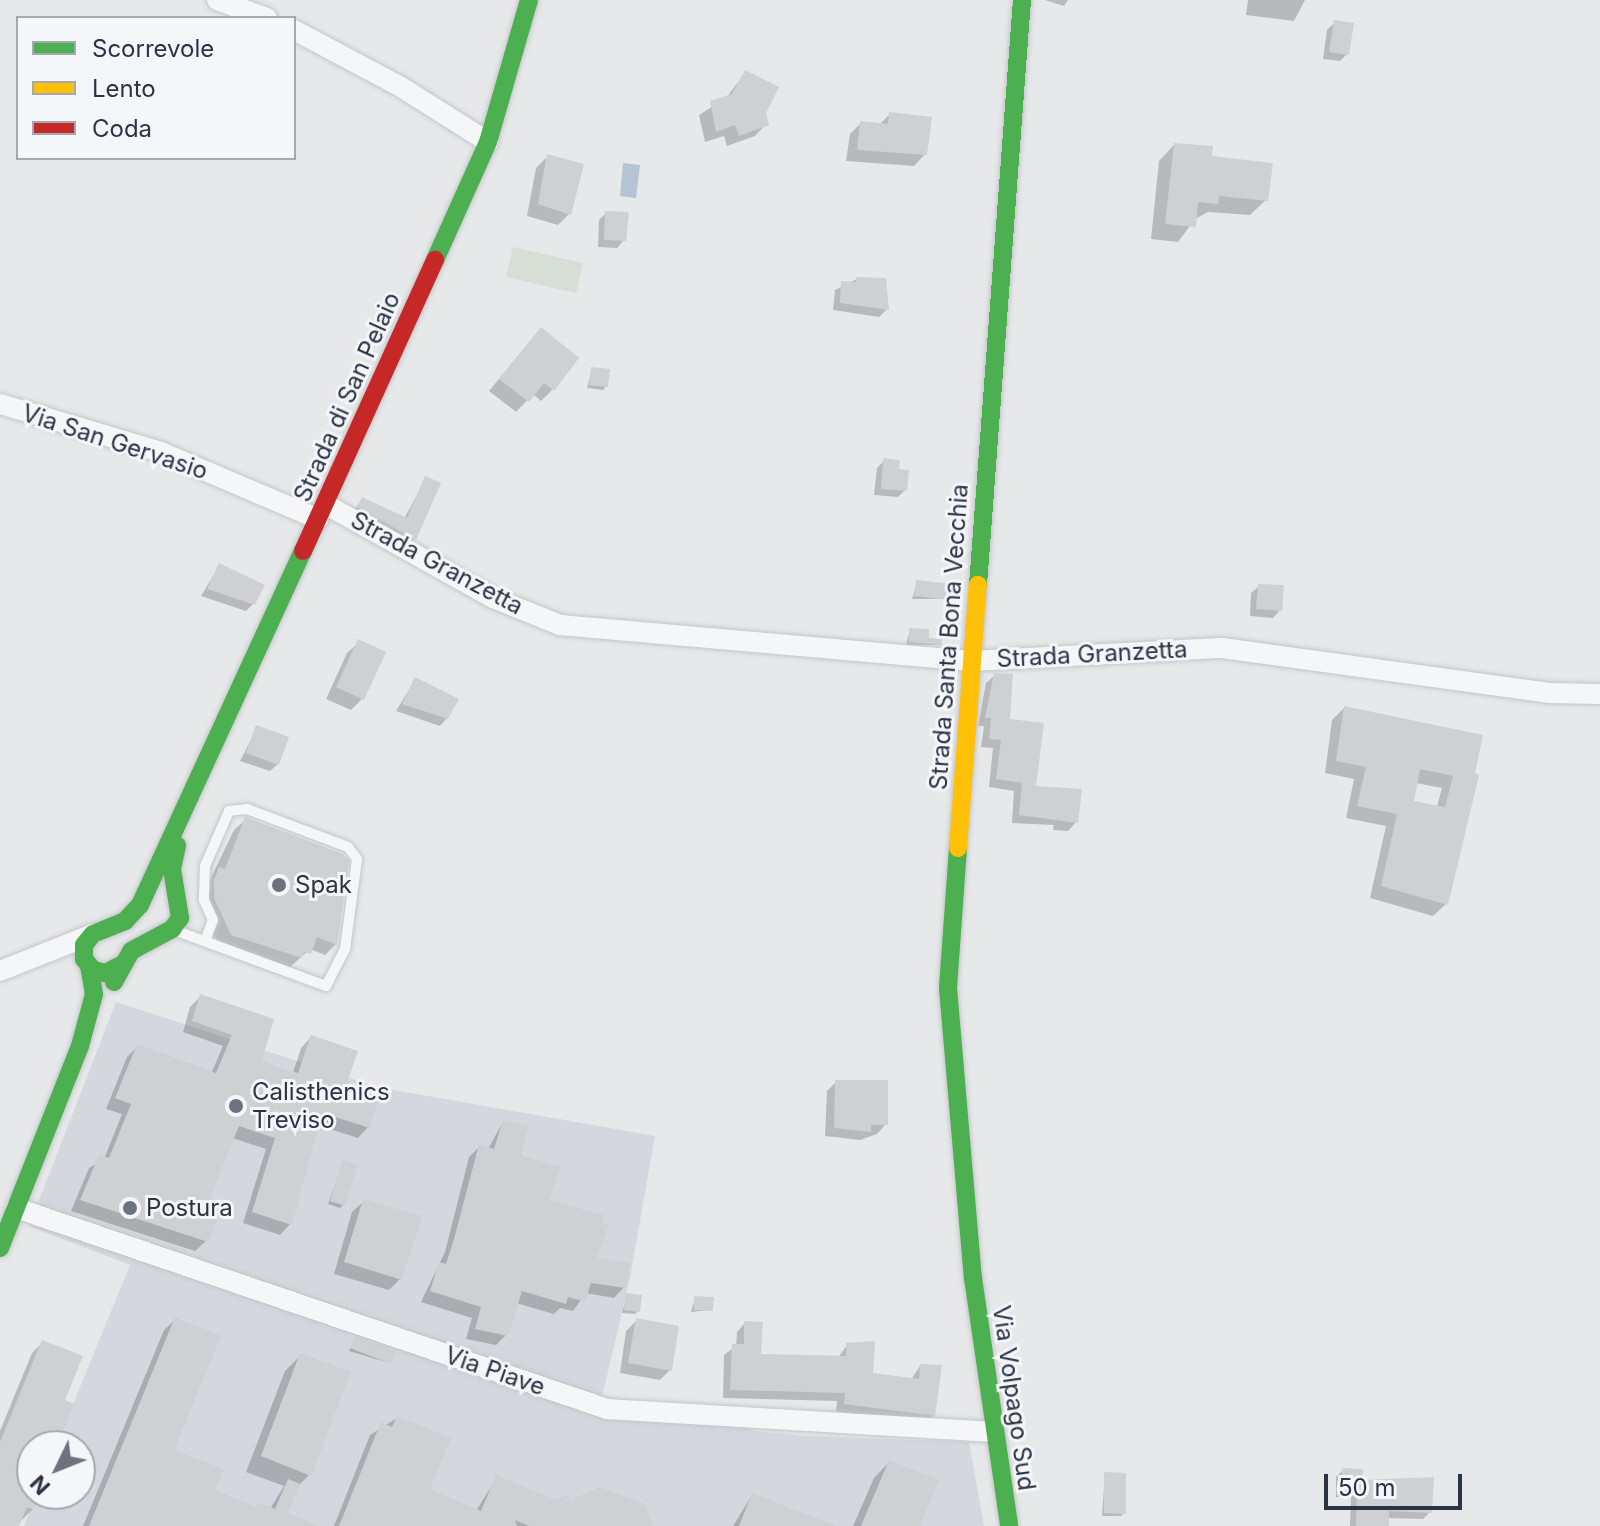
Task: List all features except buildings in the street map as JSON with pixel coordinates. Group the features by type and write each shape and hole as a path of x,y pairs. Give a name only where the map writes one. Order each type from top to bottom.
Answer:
{"main road":[{"name":"Strada di San Pelaio","path":"142,901 188,806 488,142 529,0"},
{"name":"Strada Santa Bona Vecchia","path":"973,1278 948,988 1022,0"},
{"name":"Strada di San Pelaio","path":"172,929 181,911 174,889 173,860 188,806"},
{"path":"93,934 121,924 155,891 174,889"},
{"path":"80,1046 121,965 137,946 172,929"},
{"path":"68,958 105,973 121,965"},
{"path":"0,1248 80,1046 94,994 68,958"},
{"name":"Via Volpago Sud","path":"973,1278 1009,1526"}],"street":[{"path":"217,0 261,16"},
{"path":"296,31 401,87 488,142"},
{"name":"Via San Gervasio","path":"0,404 161,452 322,511"},
{"name":"Strada Granzetta","path":"322,511 493,598 560,625 971,661 1222,648 1549,693 1600,694"},
{"path":"0,971 68,958 93,934"},
{"name":"Via Piave","path":"16,1208 607,1409 993,1432"}],"lane":[{"path":"172,929 326,986 345,949 357,859 348,847 276,819 247,809 229,811 205,866 204,900 213,920 205,941"}],"shaded area":[{"path":"513,247 583,263 576,293 506,277"},
{"path":"116,1002 377,1087 655,1136 630,1278 598,1414 737,1422 754,1431 806,1436 969,1442 984,1526 24,1526 30,1510 96,1510 96,1430 63,1430 130,1265 29,1226"}],"water":[{"path":"623,163 640,165 636,198 620,196"}],"traffic: fast":[{"path":"435,260 488,142 529,0"},
{"path":"978,585 1022,0"},
{"path":"121,965 105,973 93,970 84,959 84,945 93,934 125,921 140,905 303,551"},
{"path":"114,982 131,951 172,929 180,918 172,869 177,846"},
{"path":"958,848 948,988 973,1278 1009,1526"},
{"path":"0,1248 80,1046 94,994 89,966"}],"traffic: slow":[{"path":"958,848 978,585"}],"traffic: jam":[{"path":"303,551 435,260"}],"place":[{"name":"Spak","path":"279,885"},
{"name":"Calisthenics Treviso","path":"236,1106"},
{"name":"Postura","path":"130,1208"}]}
